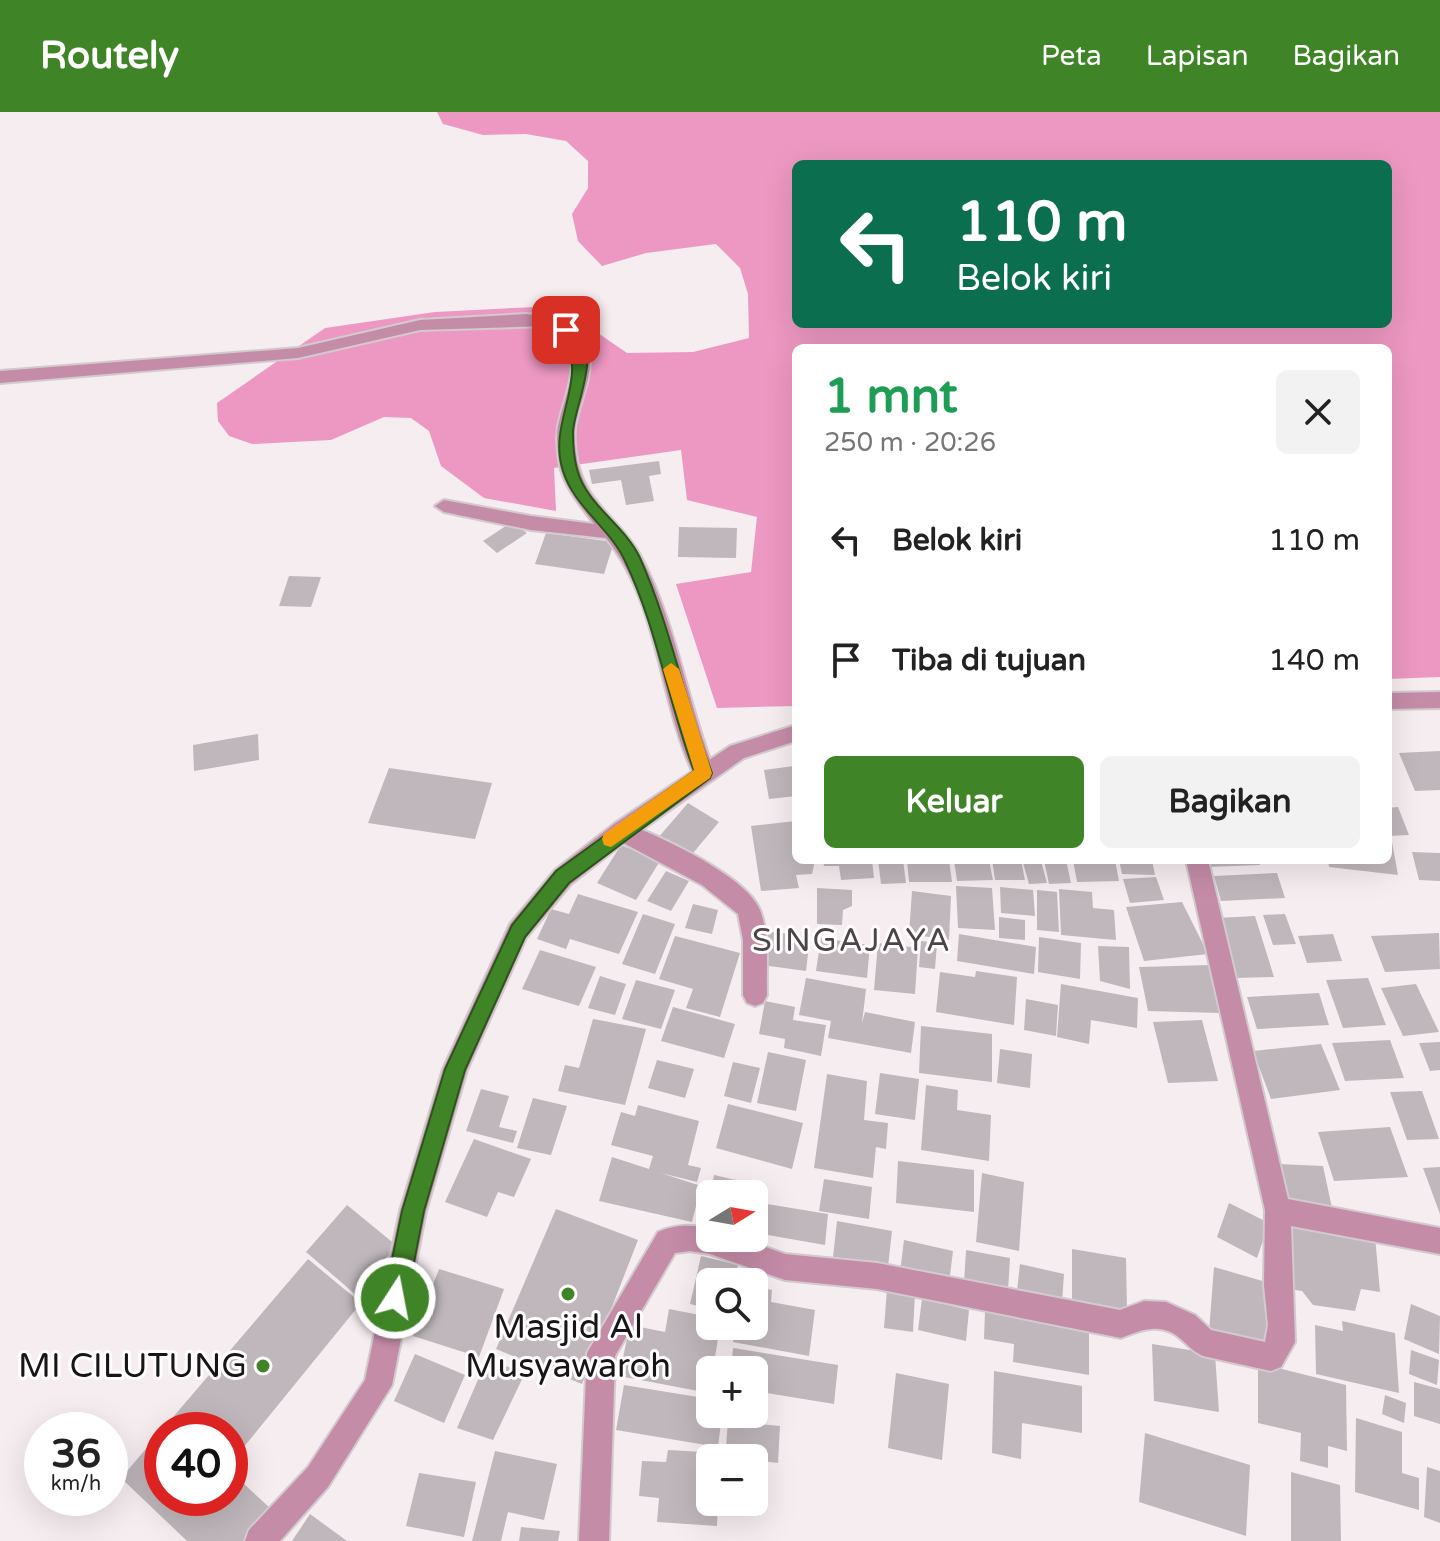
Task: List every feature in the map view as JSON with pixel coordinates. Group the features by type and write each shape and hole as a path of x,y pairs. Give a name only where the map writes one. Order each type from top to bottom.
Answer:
{"street":[{"path":"0,377 298,353 420,325 499,318 550,321 566,330 577,343 581,377 566,430 570,470 581,494 631,556 663,640 690,737 704,773"},
{"path":"444,506 531,523 610,532"},
{"path":"1392,701 1440,700"},
{"path":"260,1541 318,1477 378,1385 413,1211 455,1069 518,931 563,877 622,831 737,752 792,734"},
{"path":"622,831 708,877 747,905 751,921 755,995"},
{"path":"594,1541 601,1353 667,1241 690,1238 710,1241 785,1267 877,1276 1121,1324 1137,1314 1167,1316 1190,1324 1203,1342 1271,1357 1281,1342 1282,1325 1278,1285 1278,1210 1198,864"},
{"path":"1278,1210 1440,1241"}],"shaded area":[{"path":"437,112 1440,112 1440,677 1392,679 1392,344 792,344 792,706 717,708 676,584 751,572 757,517 687,500 681,450 554,468 556,511 484,498 441,466 429,431 411,418 384,417 331,440 252,444 229,436 218,421 217,403 325,328 435,312 535,307 579,320 627,353 693,352 749,338 748,294 740,268 716,244 646,253 602,266 578,241 572,214 588,188 588,161 566,141 526,134 483,135 443,124"}],"building":[{"path":"659,461 661,474 649,476 654,501 626,505 621,480 592,484 589,470"},
{"path":"512,522 527,533 497,553 483,541"},
{"path":"679,527 737,528 736,558 678,557"},
{"path":"546,533 614,542 604,574 535,564"},
{"path":"289,576 321,577 311,607 279,606"},
{"path":"258,734 259,760 194,771 193,745"},
{"path":"1440,751 1440,790 1415,791 1399,753"},
{"path":"792,766 792,796 769,799 764,770"},
{"path":"389,768 492,783 475,839 368,823"},
{"path":"688,803 719,822 689,858 657,839"},
{"path":"1398,807 1409,835 1392,836 1392,808"},
{"path":"792,821 792,864 814,864 812,874 796,875 799,888 761,891 751,826"},
{"path":"1392,842 1398,875 1329,867 1329,864 1392,864"},
{"path":"621,845 660,861 636,900 597,883"},
{"path":"1412,852 1440,853 1440,881 1419,880"},
{"path":"872,864 874,878 841,880 839,866 824,866"},
{"path":"878,864 904,864 906,883 881,884"},
{"path":"907,864 950,864 952,882 909,882"},
{"path":"955,864 990,864 993,880 957,881"},
{"path":"993,864 1022,864 1025,880 995,880"},
{"path":"1023,864 1042,864 1047,883 1029,884"},
{"path":"1045,864 1067,864 1071,883 1049,884"},
{"path":"1074,864 1116,864 1119,881 1077,882"},
{"path":"1120,864 1153,864 1155,875 1122,874"},
{"path":"1206,864 1260,865 1207,867"},
{"path":"666,871 689,881 671,911 647,901"},
{"path":"1277,873 1285,898 1221,901 1214,876"},
{"path":"1156,877 1164,900 1130,903 1123,879"},
{"path":"956,886 992,888 995,930 958,928"},
{"path":"1000,887 1033,890 1035,916 1001,913"},
{"path":"817,888 852,890 852,906 843,910 842,925 817,924"},
{"path":"1059,889 1092,892 1093,908 1114,910 1116,940 1061,935"},
{"path":"1037,890 1057,892 1059,932 1037,930"},
{"path":"912,891 951,896 949,940 909,934"},
{"path":"578,894 638,912 619,954 570,939 566,949 537,939 551,909 569,914"},
{"path":"1182,902 1208,954 1144,961 1126,907"},
{"path":"693,904 718,910 712,934 685,928"},
{"path":"643,914 675,924 655,974 622,964"},
{"path":"1285,914 1296,944 1273,945 1263,915"},
{"path":"1255,916 1274,977 1235,978 1217,918"},
{"path":"999,917 1025,920 1025,940 999,938"},
{"path":"767,931 810,937 806,971 762,965"},
{"path":"1439,933 1440,969 1385,972 1371,936"},
{"path":"959,934 1036,947 1034,974 957,961"},
{"path":"1333,934 1342,961 1307,963 1298,936"},
{"path":"675,936 740,953 720,1017 686,1008 693,989 659,979"},
{"path":"1039,937 1081,943 1080,979 1038,972"},
{"path":"821,938 870,945 867,978 816,971"},
{"path":"921,941 937,943 935,969 919,967"},
{"path":"878,943 918,948 915,994 874,990"},
{"path":"1098,946 1129,947 1130,989 1100,981"},
{"path":"540,950 596,967 579,1006 522,989"},
{"path":"1210,965 1221,1013 1148,1011 1139,967"},
{"path":"976,971 1017,977 1014,1025 936,1012 940,972 975,977"},
{"path":"600,976 626,984 615,1015 588,1008"},
{"path":"806,978 866,989 862,1023 865,1012 915,1022 911,1053 828,1038 831,1021 799,1015"},
{"path":"1368,978 1386,1025 1343,1028 1326,980"},
{"path":"636,980 675,990 661,1029 622,1019"},
{"path":"1061,984 1138,998 1137,1028 1091,1020 1089,1044 1057,1037"},
{"path":"1416,984 1439,1032 1403,1036 1381,988"},
{"path":"1319,993 1329,1025 1257,1029 1247,997"},
{"path":"1026,999 1058,1005 1056,1036 1024,1030"},
{"path":"765,1001 795,1007 793,1020 826,1025 821,1056 784,1048 785,1039 759,1034"},
{"path":"673,1007 735,1024 724,1058 661,1041"},
{"path":"593,1019 646,1029 625,1105 558,1091 565,1065 579,1068"},
{"path":"1202,1020 1218,1081 1168,1083 1153,1022"},
{"path":"921,1026 992,1034 992,1082 919,1073"},
{"path":"1390,1040 1404,1078 1345,1081 1332,1043"},
{"path":"1440,1042 1440,1070 1430,1071 1419,1043"},
{"path":"1321,1044 1340,1090 1271,1099 1253,1051"},
{"path":"1000,1049 1032,1054 1030,1088 997,1083"},
{"path":"768,1052 806,1060 796,1111 757,1103"},
{"path":"657,1060 694,1069 685,1098 648,1088"},
{"path":"733,1062 760,1068 751,1103 724,1096"},
{"path":"880,1073 919,1079 915,1120 875,1114"},
{"path":"827,1074 867,1081 864,1120 888,1123 886,1149 876,1147 873,1178 814,1168"},
{"path":"926,1085 958,1090 957,1110 991,1115 989,1161 921,1150"},
{"path":"481,1089 509,1096 499,1127 517,1131 513,1143 466,1131"},
{"path":"1422,1091 1439,1139 1407,1140 1390,1092"},
{"path":"533,1098 567,1106 551,1155 517,1148"},
{"path":"728,1104 803,1123 792,1169 716,1148"},
{"path":"638,1105 699,1121 688,1165 701,1168 698,1180 661,1173 696,1184 692,1222 599,1201 612,1157 649,1169 653,1156 611,1145 621,1112 635,1116"},
{"path":"1390,1127 1408,1177 1334,1181 1318,1132"},
{"path":"474,1139 531,1159 514,1197 498,1192 487,1217 445,1202"},
{"path":"898,1161 974,1170 974,1212 896,1203"},
{"path":"1278,1164 1323,1166 1332,1208 1286,1206"},
{"path":"1440,1167 1440,1214 1423,1168"},
{"path":"982,1173 1024,1182 1019,1251 976,1242"},
{"path":"714,1175 736,1180 713,1180"},
{"path":"824,1179 872,1187 869,1219 819,1211"},
{"path":"1229,1203 1269,1223 1257,1258 1217,1237"},
{"path":"768,1204 828,1214 825,1245 768,1235"},
{"path":"347,1205 397,1246 355,1294 306,1252"},
{"name":"Masjid Al Musyawaroh","path":"556,1209 638,1240 582,1384 496,1349"},
{"path":"837,1221 892,1231 888,1267 833,1257"},
{"path":"1284,1221 1375,1236 1380,1292 1361,1289 1355,1311 1313,1305 1302,1291 1289,1289"},
{"path":"904,1240 953,1251 949,1283 900,1272"},
{"path":"1072,1249 1126,1258 1127,1313 1072,1304"},
{"path":"966,1250 1010,1258 1008,1291 964,1283"},
{"path":"701,1256 738,1265 737,1268 698,1268"},
{"name":"MI CILUTUNG","path":"308,1259 361,1303 248,1442 248,1412 177,1412"},
{"path":"1020,1264 1064,1274 1062,1302 1017,1291"},
{"path":"1214,1267 1273,1284 1269,1350 1209,1332"},
{"path":"439,1269 504,1289 479,1357 413,1336"},
{"path":"696,1278 696,1306 690,1304"},
{"path":"768,1289 772,1290 771,1302 815,1310 809,1356 733,1342 768,1340"},
{"path":"887,1289 915,1293 913,1332 884,1328"},
{"path":"922,1299 969,1310 966,1341 918,1330"},
{"path":"1411,1304 1440,1316 1439,1354 1404,1339"},
{"path":"669,1309 696,1314 696,1340 718,1340 715,1356 696,1356 696,1391 619,1376 630,1325 665,1332"},
{"path":"985,1311 1089,1327 1089,1375 1013,1362 1014,1344 984,1339"},
{"path":"1342,1321 1395,1333 1399,1393 1316,1374 1315,1325 1343,1331"},
{"path":"1152,1344 1215,1354 1219,1412 1154,1401"},
{"path":"733,1348 838,1365 834,1404 768,1393 768,1356 732,1356"},
{"path":"1411,1350 1439,1360 1437,1385 1409,1374"},
{"path":"415,1354 465,1375 444,1423 394,1401"},
{"path":"487,1359 525,1373 493,1440 457,1428"},
{"path":"1258,1363 1346,1385 1347,1451 1328,1446 1328,1468 1300,1461 1301,1433 1258,1423"},
{"path":"994,1371 1082,1386 1082,1433 1022,1423 1021,1459 992,1453"},
{"path":"896,1373 949,1384 942,1460 888,1448"},
{"path":"1414,1382 1440,1389 1440,1424 1414,1416"},
{"path":"624,1385 696,1397 696,1428 720,1428 718,1444 700,1444 616,1430"},
{"path":"1385,1395 1406,1403 1404,1423 1382,1414"},
{"path":"1356,1418 1402,1432 1402,1473 1419,1478 1419,1510 1355,1492"},
{"path":"780,1426 778,1463 768,1462 768,1444 726,1444 727,1428"},
{"path":"1145,1433 1250,1465 1246,1536 1139,1502"},
{"path":"668,1450 696,1452 696,1516 717,1516 717,1526 657,1522 659,1498 639,1496 642,1461 666,1462"},
{"name":"MI CILUTUNG","path":"144,1451 144,1500 128,1485 128,1470"},
{"path":"495,1451 557,1464 544,1520 508,1512 501,1541 472,1541"},
{"path":"1427,1467 1440,1471 1440,1523 1424,1517"},
{"path":"1291,1472 1340,1485 1341,1541 1291,1541"},
{"path":"419,1473 476,1482 464,1537 406,1526"},
{"name":"MI CILUTUNG","path":"248,1488 270,1508 244,1541 187,1541 161,1516 248,1516"},
{"path":"310,1514 347,1541 292,1541"},
{"path":"521,1527 560,1531 558,1541 519,1541"}],"slow traffic":[{"path":"611,839 704,773 690,737 671,669"}],"place":[{"name":"Masjid Al Musyawaroh","path":"568,1294"},
{"name":"MI CILUTUNG","path":"263,1366"}],"district":[{"name":"SINGAJAYA","path":"852,941"}],"route":[{"path":"395,1298 413,1211 455,1069 518,931 563,877 587,856 704,773 690,737 663,640 631,556 581,494 570,470 566,430 581,377 577,343 566,330"}]}
